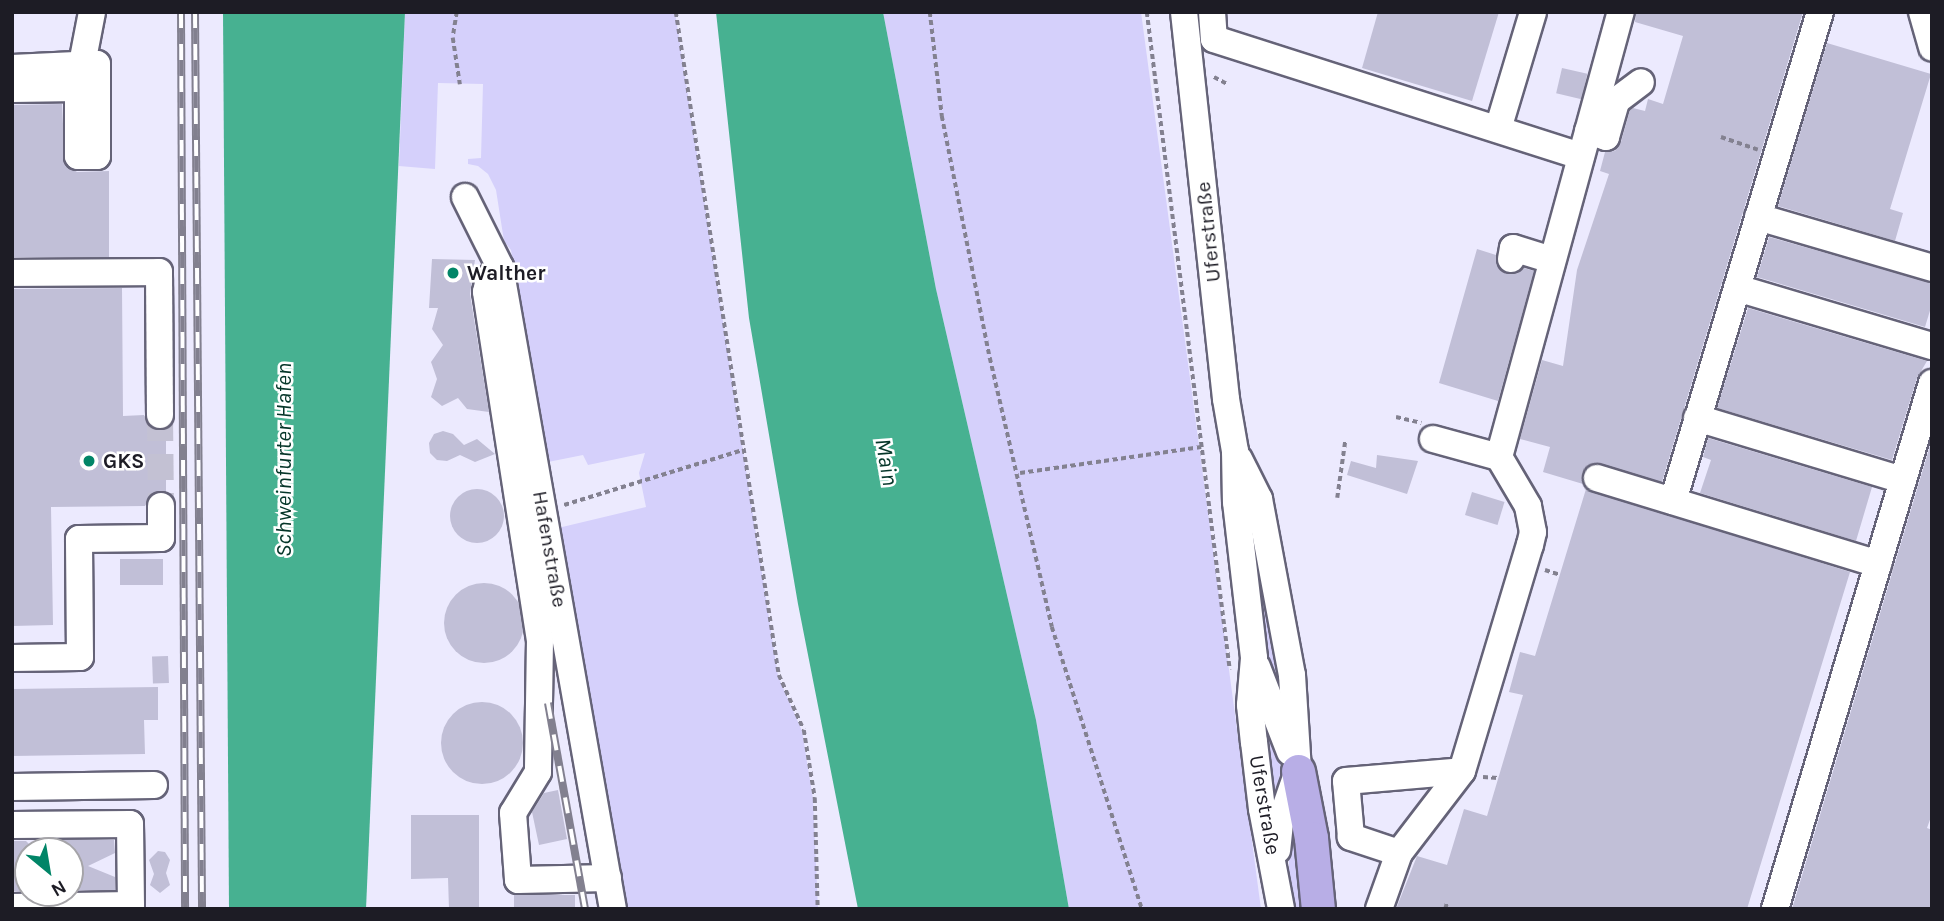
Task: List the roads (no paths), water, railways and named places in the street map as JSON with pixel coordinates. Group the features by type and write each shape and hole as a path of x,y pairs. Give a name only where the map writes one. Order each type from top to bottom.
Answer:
{"main road":[{"path":"1298,771 1311,838 1318,909"}],"street":[{"path":"82,64 92,12"},
{"name":"Uferstraße","path":"1184,12 1226,399 1235,451 1236,502 1254,659 1250,705 1254,743 1262,809 1281,909"},
{"path":"1212,12 1214,39 1498,129 1584,144 1606,137 1616,101 1641,82"},
{"path":"1498,129 1533,12"},
{"path":"1499,457 1621,12"},
{"path":"1673,501 1820,12"},
{"path":"1922,12 1932,48"},
{"path":"12,68 97,64 97,156 78,156 78,88 12,89"},
{"name":"Hafenstraße","path":"465,197 500,267 510,383 543,511 613,909"},
{"path":"1758,217 1932,268"},
{"path":"1511,259 1514,248 1552,260"},
{"path":"12,273 159,272 160,415"},
{"path":"1737,288 1932,346"},
{"path":"510,383 540,640 538,772 513,813 518,880 608,878"},
{"path":"1775,909 1932,383"},
{"path":"1698,418 1903,480"},
{"path":"1379,909 1399,853 1462,771 1533,532 1522,493 1499,457 1428,431"},
{"name":"Uferstraße","path":"1235,451 1259,499 1292,675 1298,771 1280,823 1275,868"},
{"path":"1597,478 1878,564"},
{"path":"12,658 80,657 79,539 161,538 161,506"},
{"name":"Uferstraße","path":"1254,659 1298,771"},
{"path":"1399,853 1351,837 1346,781 1462,771"},
{"path":"12,787 143,786 130,824 131,907 12,907"},
{"path":"12,825 130,824"}],"water":[{"name":"Schweinfurter Hafen","path":"223,12 405,12 366,909 229,909"},
{"name":"Main","path":"716,12 883,12 936,289 1036,720 1069,909 858,909 798,604 749,318"}],"tunnel":[{"path":"160,415 161,506"}],"railway":[{"path":"181,12 185,909"},
{"path":"195,12 202,909"},
{"path":"548,703 585,909"}],"place":[{"name":"Walther","path":"453,273"},
{"name":"GKS","path":"89,461"}]}
